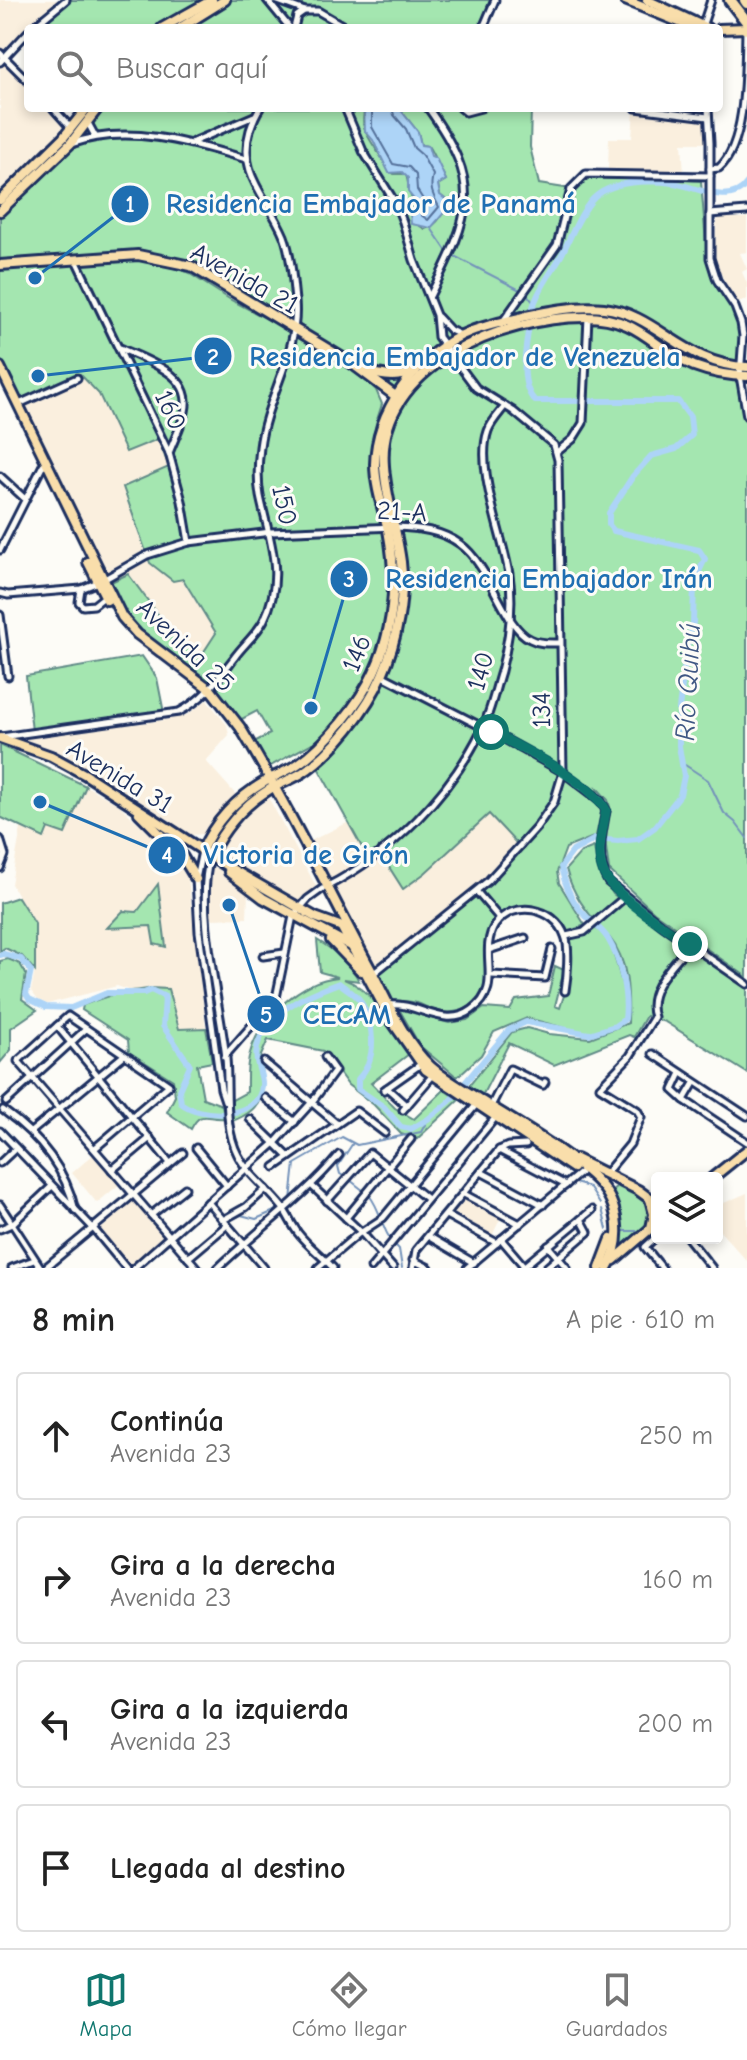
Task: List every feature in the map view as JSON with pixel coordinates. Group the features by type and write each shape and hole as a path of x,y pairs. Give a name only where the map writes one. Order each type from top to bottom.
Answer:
{"highway":[{"path":"730,0 746,24"}],"main road":[{"path":"169,24 212,0"},
{"path":"186,24 225,0"},
{"path":"625,0 693,24"},
{"path":"647,0 695,24"},
{"path":"723,28 746,24"},
{"path":"84,120 86,112"},
{"path":"0,211 32,183 93,112"},
{"path":"0,200 66,141"},
{"name":"Avenida 21","path":"0,265 138,255 191,266 351,363 399,398"},
{"name":"146","path":"209,855 209,834 230,808 333,746 356,717 378,674 397,602 401,562 391,528 384,466 386,411 461,336 588,308 618,311 642,321 700,357 744,371"},
{"name":"146","path":"549,315 604,317 638,329 693,366 744,371"},
{"name":"146","path":"384,428 399,398 430,359 510,323"},
{"path":"351,363 384,376 407,375 419,370"},
{"name":"Avenida 25","path":"0,367 105,596 119,620 134,637 209,692"},
{"name":"Avenida 25","path":"0,377 100,581 122,617 137,634 209,692 240,727 352,947 424,1059 466,1095 560,1153 599,1183 604,1193"},
{"path":"379,384 385,396 386,411"},
{"name":"Avenida 31","path":"0,738 51,756 299,908 351,932"},
{"name":"146","path":"209,855 228,825 270,784"},
{"path":"124,799 182,856 196,879"},
{"path":"230,808 230,815 236,817"},
{"path":"187,841 209,834"},
{"name":"Avenida 31","path":"209,855 263,898 352,947"},
{"name":"Avenida 25","path":"324,888 351,932 378,996 406,1044 433,1075 452,1085"},
{"path":"322,932 347,954 378,996"},
{"name":"Avenida 25","path":"466,1095 476,1105 580,1173 604,1193"},
{"path":"720,1172 747,1150"},
{"path":"560,1153 606,1173 651,1199"},
{"path":"604,1193 618,1180"},
{"path":"604,1193 614,1211 617,1229 614,1254 609,1265"},
{"path":"600,1268 610,1248 612,1235 604,1193"},
{"path":"609,1265 651,1232"}],"street":[{"path":"37,24 66,0"},
{"path":"267,0 288,24"},
{"path":"275,0 305,11 318,11 340,24"},
{"path":"485,24 495,0"},
{"path":"702,24 711,0"},
{"path":"294,24 297,16 305,11"},
{"path":"510,323 557,245 571,189 586,174 710,172 732,156 744,123 746,24"},
{"path":"24,36 2,57 24,77"},
{"path":"57,112 75,131"},
{"path":"66,141 123,135 191,143 246,159 257,112"},
{"path":"347,112 363,151 396,204 440,325 430,359"},
{"path":"429,297 457,239 467,187 449,143 430,112"},
{"path":"668,112 708,117"},
{"path":"708,112 710,258 717,280 735,307 741,323 747,416"},
{"path":"191,143 255,115"},
{"path":"84,120 95,136"},
{"name":"150","path":"0,738 179,712 209,692 264,619 275,582 276,565 271,532 260,495 260,444 270,400 296,329 294,293 284,237 249,171 246,159"},
{"path":"710,214 747,211"},
{"path":"725,214 747,218"},
{"name":"160","path":"76,260 169,453 189,542"},
{"path":"438,337 476,388 505,406 554,445 557,452 583,423 588,317"},
{"path":"440,325 461,336"},
{"path":"119,348 179,379 185,390 185,412 169,453"},
{"path":"18,404 77,378"},
{"name":"140","path":"225,1057 276,998 293,916 299,908 380,852 424,812 458,772 483,728 509,643 511,618 510,576 489,484 485,450 489,428 505,406"},
{"name":"134","path":"369,973 477,892 536,828 554,802 563,772 557,452"},
{"path":"0,550 43,465"},
{"path":"0,476 24,498"},
{"name":"21-A","path":"81,589 147,555 189,542 271,532 391,528 429,530 458,542 474,557 487,574 517,630 529,639 542,643 560,643"},
{"path":"0,593 81,589 79,602 83,606 94,605 105,596"},
{"path":"0,615 8,676"},
{"path":"378,674 563,772 600,800 606,810 600,836 603,872 614,888 747,984"},
{"path":"0,839 5,855 0,868"},
{"name":"146","path":"209,855 196,879 199,932 221,1089 227,1106"},
{"name":"146","path":"209,855 205,884 225,1057 227,1106 238,1155 283,1208 299,1234 333,1268"},
{"path":"477,892 500,919"},
{"path":"566,936 584,932 625,897"},
{"path":"390,1005 401,1003 432,1015 460,1017 481,1003 492,975 489,938 500,919 522,910 539,910 553,918 566,936 565,991"},
{"path":"488,951 525,938"},
{"path":"606,1173 630,1144 641,1115 600,1087 630,1056 642,1038 654,1017 651,1005 656,988 690,944"},
{"path":"492,975 545,978 552,949"},
{"path":"263,956 284,953"},
{"path":"205,977 214,975"},
{"path":"94,1149 169,1085 68,1016 18,1061 33,1079 197,1268"},
{"path":"57,1026 170,1163"},
{"path":"6,1102 86,1029"},
{"path":"653,1054 747,1116"},
{"path":"31,1132 123,1056"},
{"path":"217,1059 225,1057"},
{"path":"134,1268 295,1122 335,1071 325,1057"},
{"path":"264,1062 337,1124"},
{"path":"421,1064 385,1089 405,1108 433,1075"},
{"path":"490,1107 510,1069 530,1076 543,1085 545,1082"},
{"path":"681,1073 673,1090 747,1142"},
{"path":"684,1100 694,1083"},
{"path":"265,1098 295,1122"},
{"path":"318,1268 361,1232 381,1220 476,1105"},
{"path":"3,1110 31,1132 60,1170 75,1211"},
{"path":"275,1167 356,1111 385,1130"},
{"path":"371,1268 495,1118"},
{"path":"250,1119 289,1157"},
{"path":"0,1131 93,1228 126,1268"},
{"path":"112,1170 150,1138"},
{"path":"346,1218 411,1139"},
{"path":"413,1268 416,1250 499,1150 526,1145"},
{"path":"0,1163 16,1148"},
{"path":"196,1148 227,1186"},
{"path":"499,1150 566,1185"},
{"path":"0,1205 34,1260 43,1268 183,1153"},
{"path":"327,1201 370,1153 427,1199"},
{"path":"218,1268 283,1208 313,1187 339,1155"},
{"path":"481,1172 543,1205"},
{"path":"467,1268 580,1173"},
{"path":"0,1229 12,1224 51,1187"},
{"path":"313,1187 361,1232 393,1268"},
{"path":"151,1215 185,1188"},
{"path":"188,1258 266,1189"},
{"path":"464,1194 520,1224"},
{"path":"208,1202 264,1268"},
{"path":"355,1226 357,1204"},
{"path":"446,1215 499,1241 524,1267 592,1210"},
{"path":"546,1268 588,1232 581,1219"},
{"path":"428,1236 474,1263"},
{"path":"651,1236 645,1247 662,1268"},
{"path":"693,1244 712,1268"},
{"path":"548,1246 567,1268"},
{"path":"12,1268 34,1260"},
{"path":"413,1260 429,1268"}],"shaded area":[{"path":"0,0 60,0 33,24 24,24 24,32 3,50 0,48"},
{"path":"5,56 24,77 24,112 57,112 72,128 0,200 0,62"},
{"path":"634,112 705,120 705,143 682,143 684,174 608,169 609,138 632,138"},
{"path":"747,213 747,252 740,253 747,269 742,272 747,283 747,299 736,304 714,260 717,218 746,218"},
{"path":"82,377 99,394 126,452 158,438 169,467 123,487 216,633 201,656 172,633 128,574 109,583 23,405"},
{"path":"207,700 227,725 229,735 206,761 237,796 203,834 191,835 91,770 25,741 25,738 166,720 187,715"},
{"path":"0,745 119,805 172,855 188,879 206,1028 178,1029 167,989 142,991 117,986 47,1004 38,1000 31,991 35,971 35,924 11,884 21,828 0,817"},
{"path":"268,797 317,888 297,903 217,851 246,811"},
{"path":"489,813 519,845 485,881 373,974 304,844 349,822 369,859 380,852 425,873"},
{"path":"216,867 248,892 247,918 210,919 209,887 212,869"},
{"path":"95,1153 121,1183 97,1203 72,1173"},
{"path":"747,1193 747,1261 723,1235 723,1203"},
{"path":"464,1198 501,1217 492,1236 450,1215"},
{"path":"133,1200 163,1236 130,1266 100,1230"}],"green space":[{"path":"66,0 212,0 169,24 37,24"},
{"path":"225,0 495,0 485,24 186,24"},
{"path":"94,112 364,112 366,132 383,160 394,174 406,174 411,197 416,202 410,212 418,225 425,229 438,221 442,214 445,199 440,195 438,185 446,180 430,149 421,145 418,132 402,112 531,112 530,147 539,184 571,189 586,174 701,181 711,275 731,306 742,335 740,363 705,355 625,308 609,304 564,304 530,308 528,316 485,327 445,346 395,396 191,266 154,257 0,265 0,211"},
{"path":"144,259 187,272 286,329 359,374 376,390 382,404 376,423 370,473 391,559 392,579 384,636 373,671 327,735 269,767 254,742 270,734 257,711 240,720 214,690 222,686 220,683 253,639 245,638 208,683 131,622 109,583 128,574 172,633 201,656 216,633 183,579 173,581 150,563 123,487 169,467 158,439 126,452 99,394 80,374 20,399 0,361 0,269"},
{"path":"550,319 622,322 692,370 740,378 747,416 747,977 654,912 609,870 604,832 611,811 608,800 597,788 601,813 596,836 566,848 557,872 559,883 585,925 568,932 551,911 523,908 509,912 488,929 486,972 479,997 470,1006 458,1011 441,1012 417,1003 392,1000 373,974 485,881 518,845 489,814 425,873 403,889 380,853 369,860 315,762 333,746 382,675 394,636 402,580 384,449 402,401 449,354"},
{"path":"142,656 157,678 164,713 32,731 26,676"},
{"path":"0,745 86,786 65,834 48,828 44,838 0,817"},
{"path":"594,847 597,866 613,894 747,988 747,1073 665,1022 646,1016 634,1037 629,1035 554,1065 509,1043 482,1096 469,1086 512,1032 527,1028 549,1034 590,1038 628,1023 628,989 624,967 609,937 623,987 625,1008 625,1019 615,1026 589,1034 527,1018 494,1032 481,1055 457,1077 420,1046 399,1009 449,1023 467,1020 484,1008 510,1010 516,1000 548,996 555,966 564,970 555,1006 560,1008 569,979 568,938 595,928 608,937 578,897 566,869 581,852"},
{"path":"158,884 166,947 154,944 151,926 107,928 123,911 137,912"},
{"path":"18,897 35,924 35,971 22,956 5,948 0,951 0,903"},
{"path":"317,940 351,968 359,981 344,979 374,1001 409,1054 371,1083 395,1108 414,1119 444,1090 459,1100 417,1139 401,1134 374,1105 348,1085 323,1051 268,1040 259,1060 263,1080 257,1105 232,1121 232,1100 247,1092 249,1058 255,1040 272,1014 310,985 338,977 320,972"},
{"path":"8,959 20,964 26,974 22,999 37,1010 11,1028 11,1050 0,1063 0,961"},
{"path":"150,988 168,989 179,1029 206,1028 212,1062 197,1065 203,1098 222,1105 225,1118 201,1117 191,1129 167,1112 175,1096 173,1080 129,1052 128,1040 82,1010 83,1005 112,995"},
{"path":"617,1186 638,1193 651,1209 649,1224 644,1231 621,1250 621,1220 611,1191"}],"water":[{"path":"364,112 402,112 418,132 421,145 428,146 446,180 438,185 440,195 449,202 449,207 431,228 411,224 410,212 416,202 408,192 408,178 402,172 389,173 373,140 365,131"}],"waterway":[{"name":"Río Quibú","path":"0,955 21,959 31,971 26,994 29,999 46,1007 71,1008 107,993 144,993 151,990 165,997 163,1026 190,1065 179,1090 181,1103 211,1113 235,1112 254,1102 262,1086 257,1050 265,1029 288,1007 339,983 359,999 371,1029 372,1051 358,1079 358,1089 384,1107 401,1127 411,1129 449,1102 509,1030 526,1022 589,1034 615,1026 625,1019 622,978 613,947 574,901 561,867 573,851 595,839 638,839 655,827 680,795 684,776 679,746 679,709 693,623 694,582 705,559 699,550 614,531 609,525 609,513 633,476 651,456 676,449 692,435 690,417 678,401 535,401 526,385 525,354 534,305 583,212 600,193 619,185 652,182 673,183 722,195 740,190 747,183"},
{"path":"431,228 448,253"},
{"path":"454,256 522,291"},
{"path":"526,293 533,302"},
{"path":"682,763 708,780 724,813 747,838"},
{"path":"284,1205 291,1200 295,1164 342,1137 357,1145 421,1132 428,1119"},
{"path":"345,1177 340,1174 338,1166 353,1143"},
{"path":"350,1180 364,1191"},
{"path":"575,1183 589,1187 600,1204"},
{"path":"369,1195 388,1236 399,1249 402,1268"},
{"path":"228,1221 241,1215 256,1219 279,1209"},
{"path":"602,1209 607,1229"},
{"path":"623,1231 637,1231"}],"place":[{"name":"Residencia Embajador de Panamá","path":"35,278"},
{"name":"Residencia Embajador de Venezuela","path":"38,376"},
{"name":"Residencia Embajador Irán","path":"311,708"},
{"name":"Victoria de Girón","path":"40,802"},
{"name":"CECAM","path":"229,905"}],"route":[{"path":"491,732 563,772 600,800 606,810 601,827 600,854 608,882 690,944"}]}
